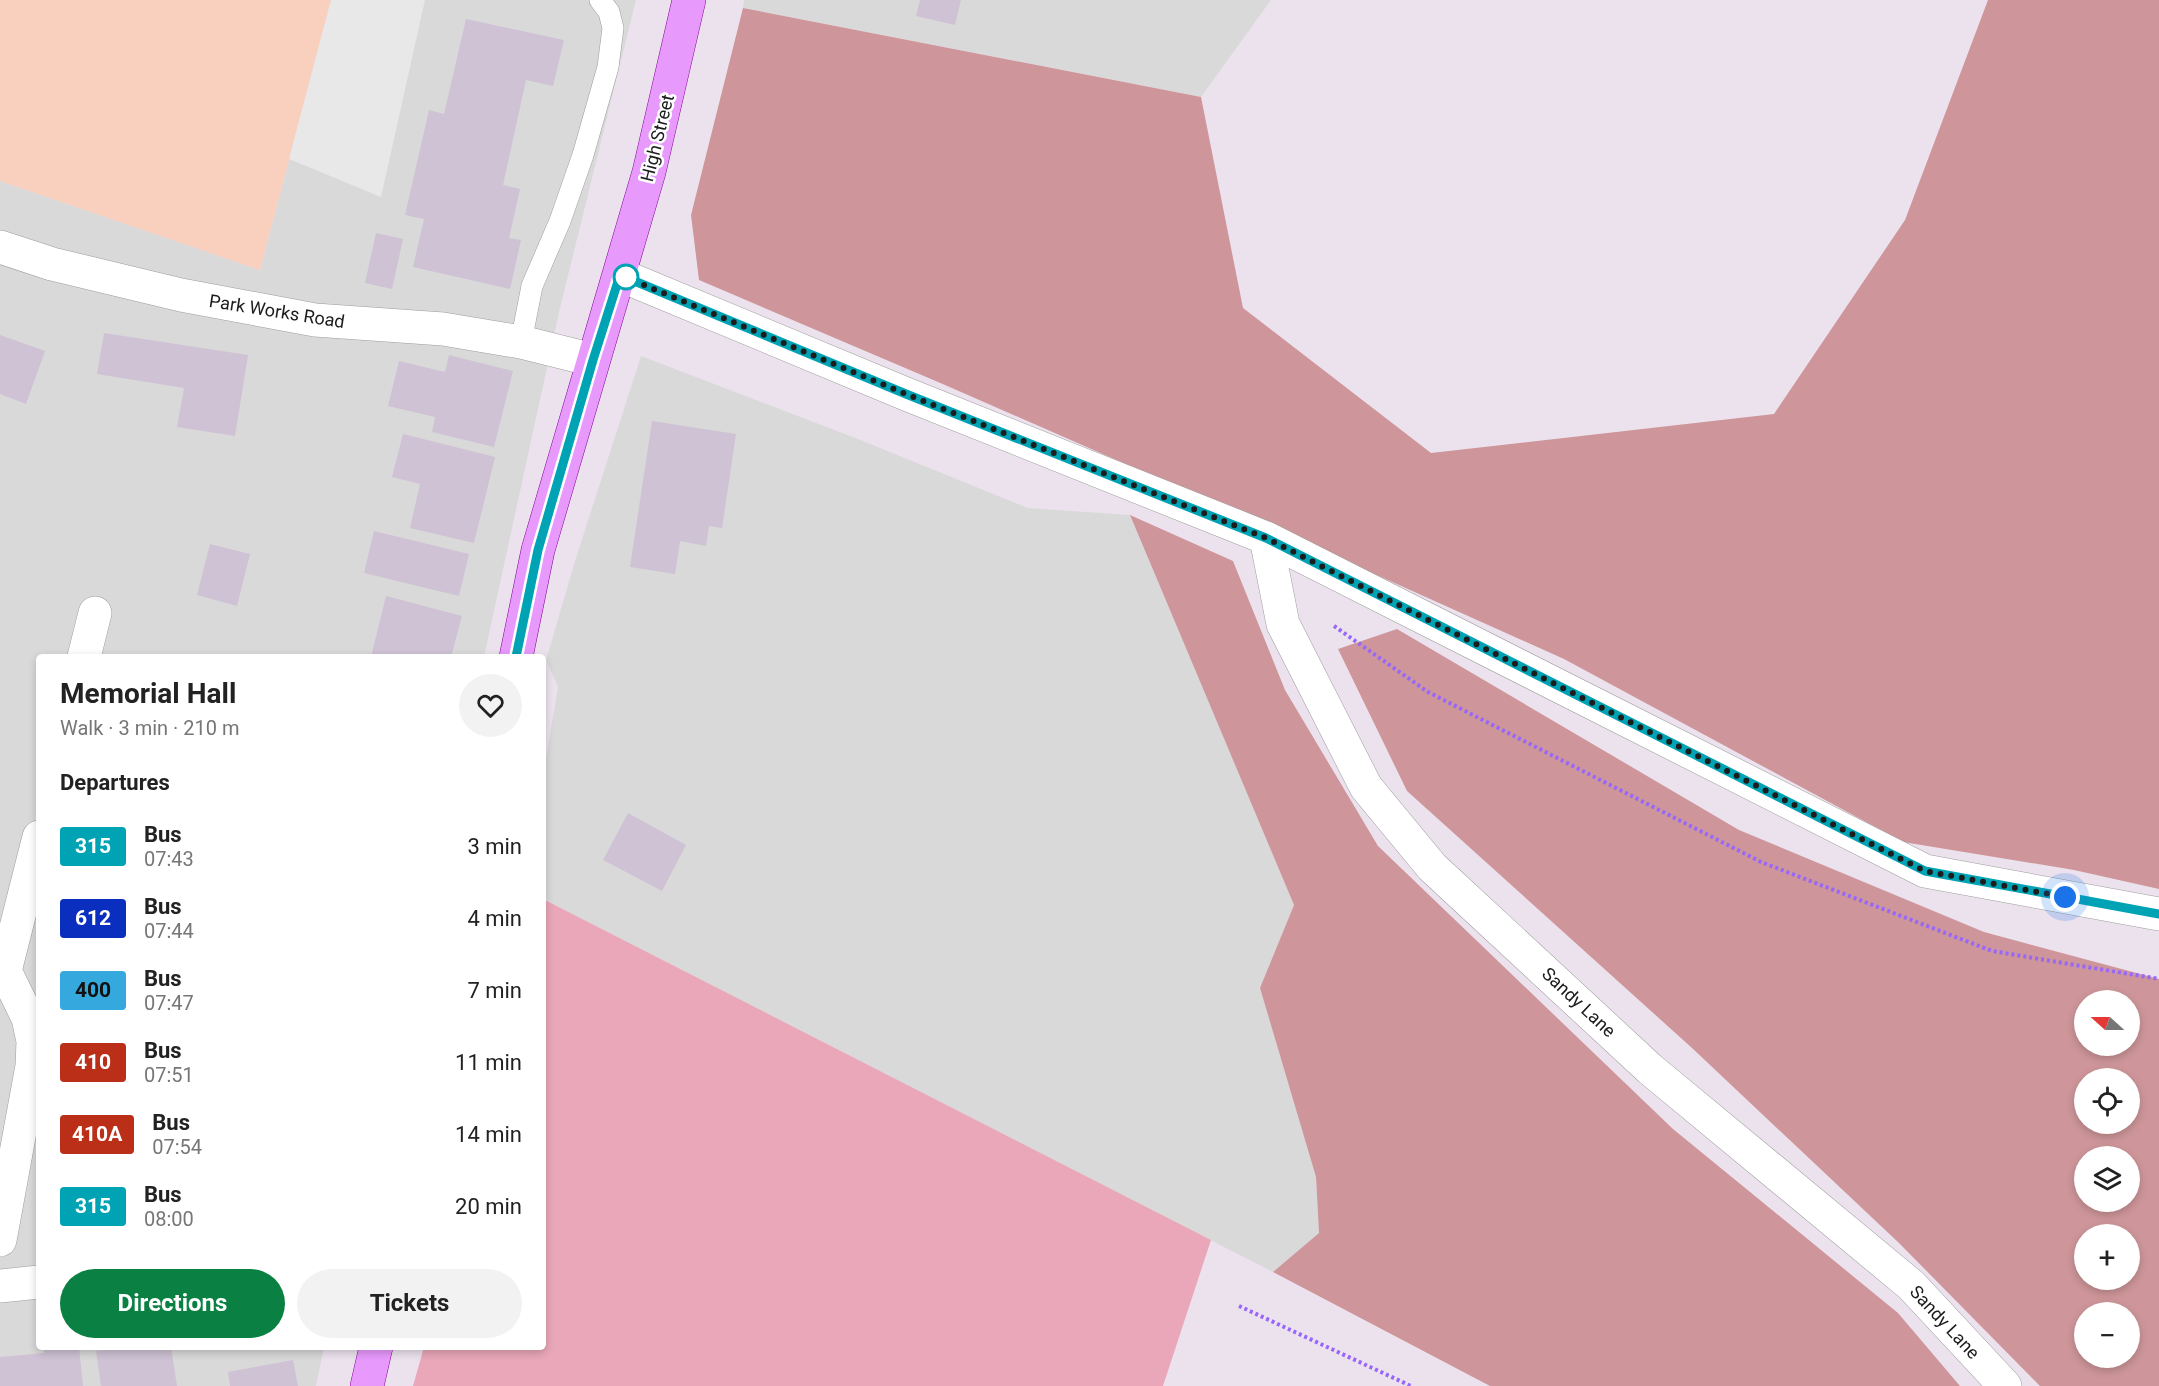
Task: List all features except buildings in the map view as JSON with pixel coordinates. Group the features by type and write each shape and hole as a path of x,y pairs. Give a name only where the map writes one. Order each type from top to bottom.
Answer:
{"main road":[{"name":"High Street","path":"517,654 538,550 649,172 689,0"},
{"path":"368,1386 375,1350"}],"street":[{"name":"Park Works Road","path":"0,247 52,264 181,295 315,320 443,329 521,342 593,360"},
{"path":"620,275 906,394 1266,538 1925,871 2159,914"},
{"name":"Sandy Lane","path":"1266,538 1283,624 1366,788 1432,867 1650,1069 1911,1285 2005,1386"},
{"path":"85,654 95,613"},
{"path":"0,1240 32,1066 33,1041 28,1018 3,970 36,848"},
{"path":"0,1286 36,1282"}],"lane":[{"path":"521,342 532,286 560,221 583,155 608,67 613,28 609,12 600,0"}],"path":[{"path":"1327,621 1428,692 1761,862 1992,951 2159,978"},
{"path":"1239,1306 1411,1386"}],"shaded area":[{"path":"0,0 331,0 260,270 0,181"},
{"path":"331,0 636,0 560,308 485,654 36,654 36,1350 323,1350 316,1386 0,1386 0,181 260,270"},
{"path":"331,0 425,0 381,197 289,159"},
{"path":"744,0 1271,0 1201,97 743,8"},
{"path":"1988,0 2159,0 2159,889 2074,870 1903,842 1564,659 1283,533 699,280 691,215 743,8 1201,97 1243,308 1431,453 1774,414 1905,220"},
{"path":"641,356 858,439 1028,508 1130,515 1294,905 1260,988 1316,1177 1319,1233 1273,1272 546,901 546,758 558,687 546,660 575,561"},
{"path":"1130,515 1233,561 1285,690 1378,846 1673,1129 1898,1313 1960,1386 1490,1386 1273,1272 1319,1233 1316,1177 1260,988 1294,905"},
{"path":"1397,629 1739,830 1984,932 2159,979 2159,1386 2040,1386 1899,1243 1692,1048 1407,791 1338,649"},
{"path":"546,901 1211,1240 1163,1386 413,1386 423,1350 546,1350"}],"bus line":[{"name":"315","path":"517,654 538,550 620,275 906,394 1266,538 1925,871 2159,914"}],"route":[{"path":"626,277 620,275 906,394 1266,538 1925,871 2065,897"}]}
